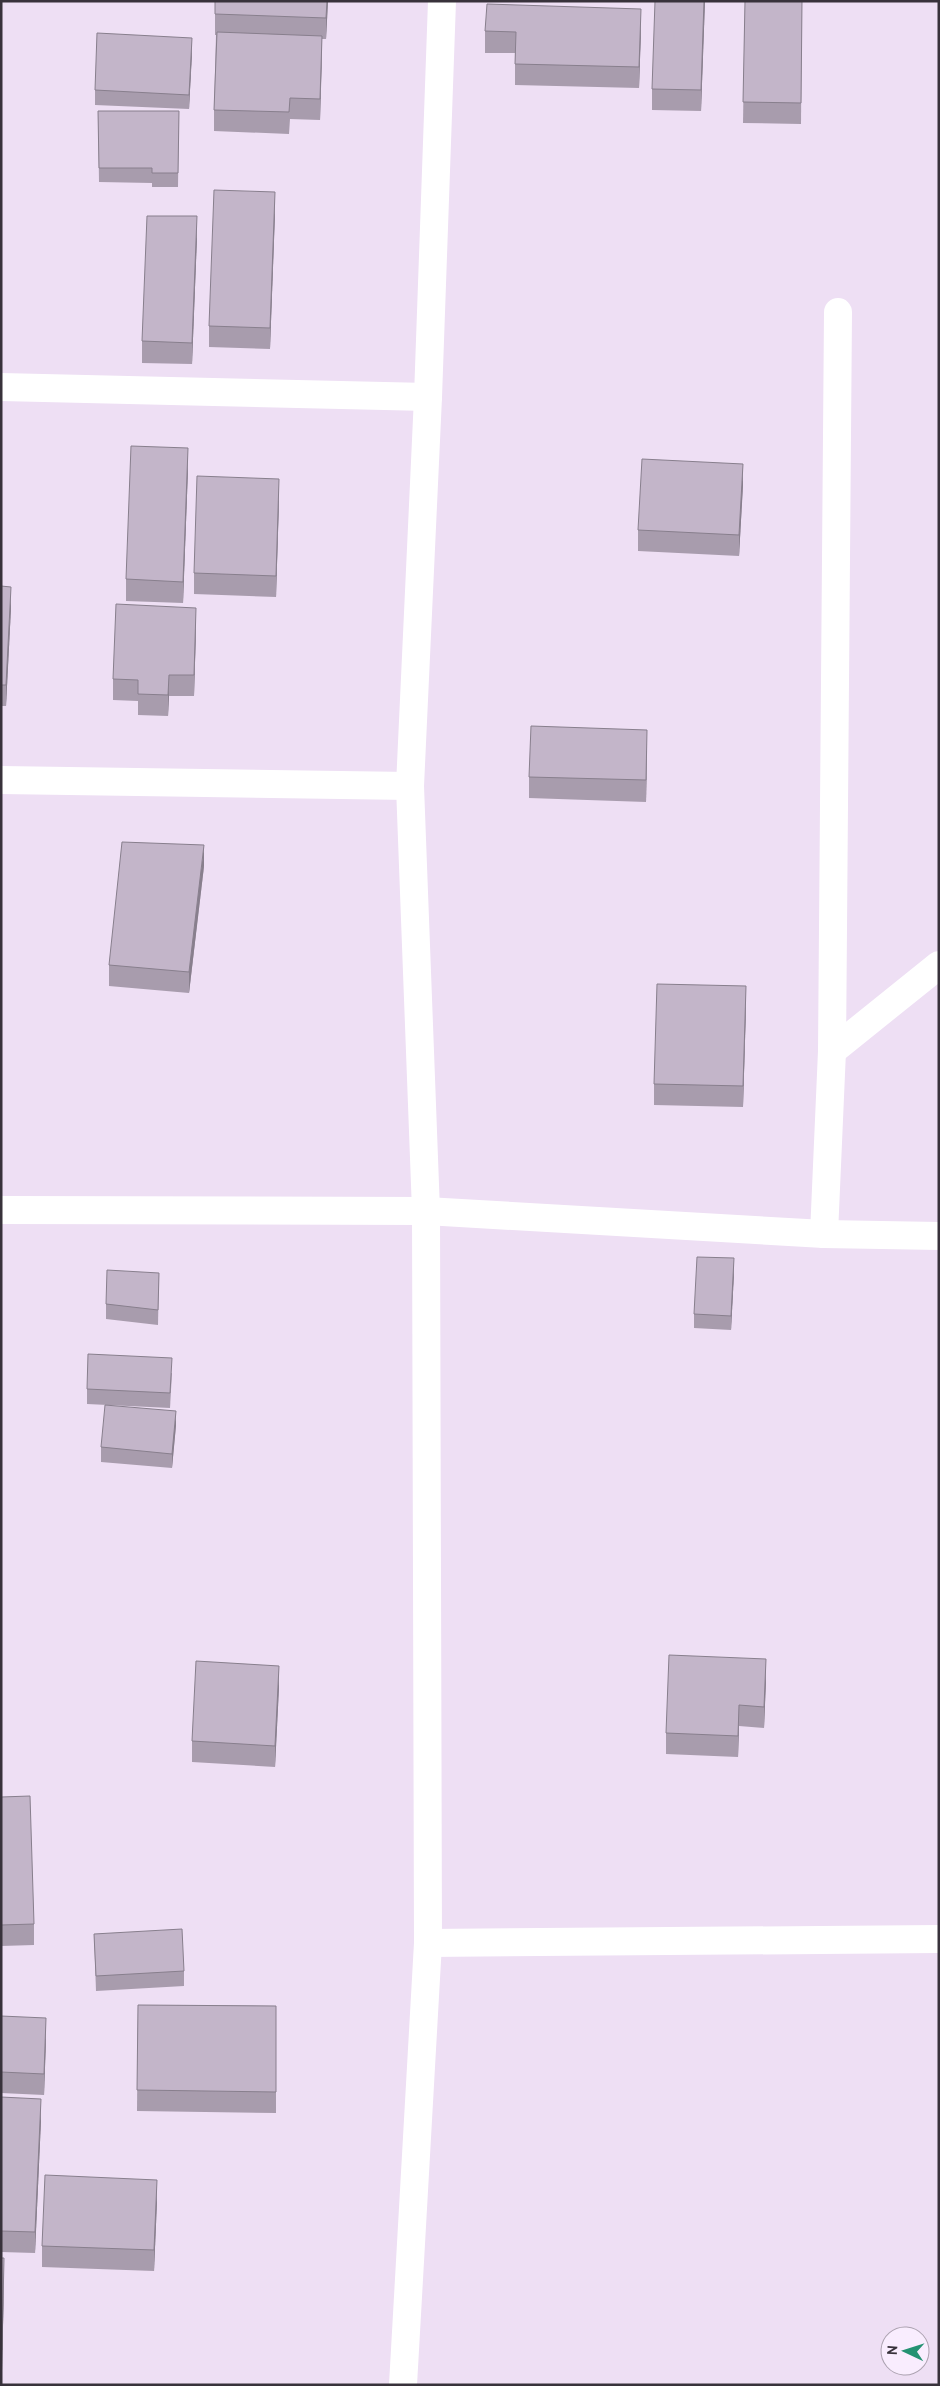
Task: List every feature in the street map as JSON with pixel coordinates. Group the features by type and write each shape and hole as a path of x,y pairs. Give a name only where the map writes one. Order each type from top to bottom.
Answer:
{"street":[{"path":"402,2385 428,1943 426,1211 410,786 428,397 442,1"},
{"path":"824,1234 832,1051 838,312"},
{"path":"1,387 428,397"},
{"path":"1,780 410,786"},
{"path":"832,1051 939,965"},
{"path":"1,1210 426,1211 824,1234 939,1236"},
{"path":"428,1943 939,1939"}],"building":[{"path":"215,1 327,1 326,18 215,14"},
{"path":"655,1 704,1 701,90 652,89"},
{"path":"745,1 802,1 801,103 743,102"},
{"path":"487,4 641,9 639,67 515,64 516,32 485,31"},
{"path":"217,32 322,36 320,99 290,98 289,112 214,110"},
{"path":"97,33 192,38 189,95 95,90"},
{"path":"98,111 179,111 178,173 152,173 152,168 99,168"},
{"path":"214,190 275,192 270,328 209,326"},
{"path":"147,216 197,216 192,343 142,341"},
{"path":"131,446 188,448 183,582 126,579"},
{"path":"642,459 743,464 739,535 638,530"},
{"path":"197,476 279,479 276,576 194,573"},
{"path":"1,586 11,587 6,685 1,685"},
{"path":"116,604 196,608 194,675 169,675 168,695 138,694 138,680 113,679"},
{"path":"531,726 647,730 646,780 529,777"},
{"path":"122,842 204,845 189,972 109,965"},
{"path":"657,984 746,986 743,1086 654,1084"},
{"path":"697,1257 734,1258 731,1316 694,1314"},
{"path":"107,1270 159,1273 158,1310 106,1304"},
{"path":"88,1354 172,1358 170,1393 87,1389"},
{"path":"105,1405 176,1411 172,1454 101,1447"},
{"path":"669,1655 766,1659 764,1707 739,1705 738,1736 666,1733"},
{"path":"196,1661 279,1666 275,1746 192,1741"},
{"path":"30,1796 34,1924 1,1925 1,1797"},
{"path":"182,1929 184,1971 96,1976 94,1934"},
{"path":"138,2005 276,2006 276,2092 137,2090"},
{"path":"1,2016 46,2018 44,2074 1,2072"},
{"path":"1,2097 41,2099 35,2232 1,2231"},
{"path":"45,2175 157,2180 154,2250 42,2246"},
{"path":"1,2258 4,2258 2,2350 1,2350"}]}
